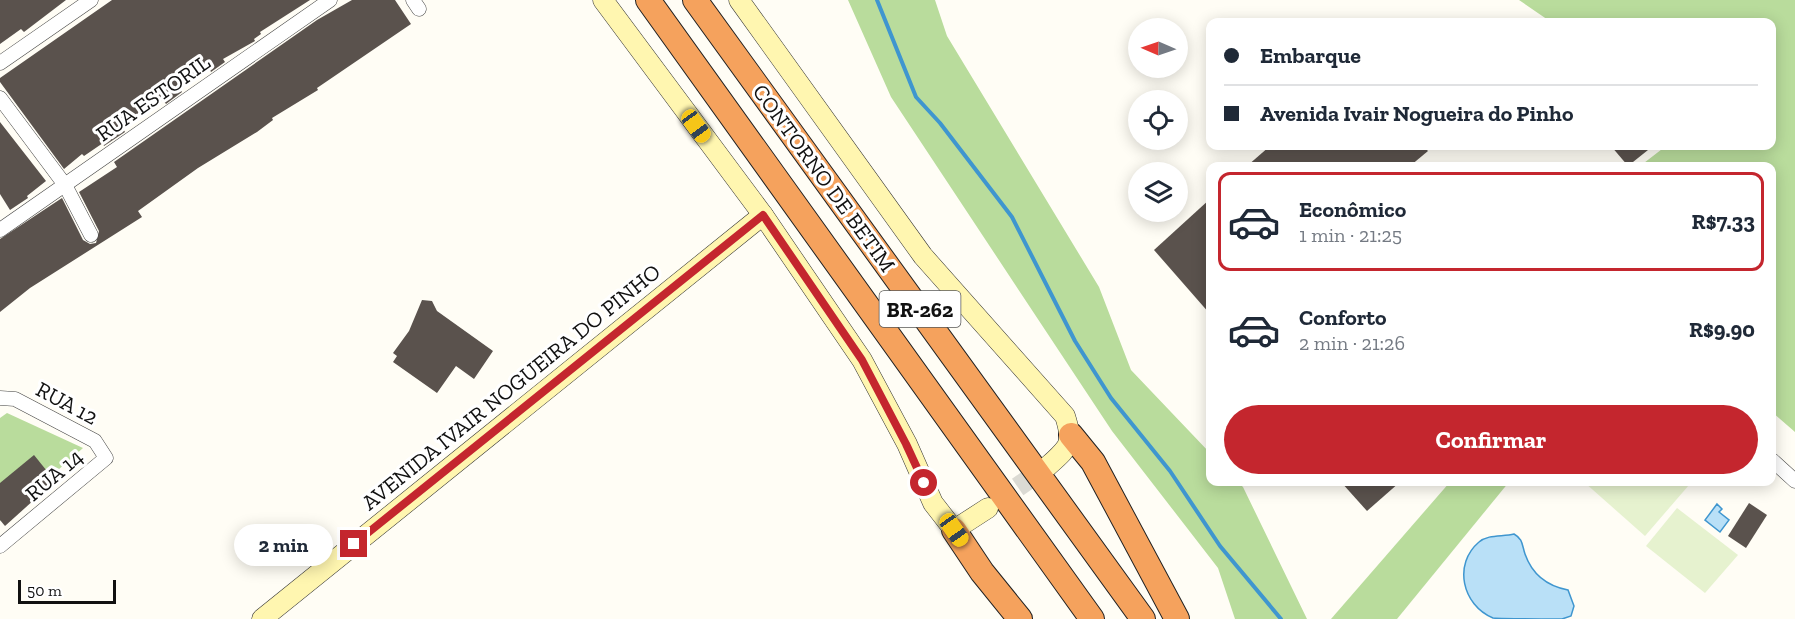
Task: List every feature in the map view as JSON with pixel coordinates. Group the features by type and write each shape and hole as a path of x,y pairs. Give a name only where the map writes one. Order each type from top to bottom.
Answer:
{"highway":[{"name":"CONTORNO DE BETIM","path":"648,0 1092,619"},
{"name":"CONTORNO DE BETIM","path":"695,0 1056,495 1143,619"},
{"path":"1071,435 1093,462 1176,619"},
{"path":"954,530 982,572 1020,619"}],"street":[{"path":"0,63 91,0"},
{"name":"RUA ESTORIL","path":"0,230 330,0"},
{"path":"603,0 763,215 862,360 906,444 933,503 954,530 988,508"},
{"name":"CONTORNO DE BETIM","path":"739,0 923,256 1065,416 1071,435"},
{"path":"0,98 65,185 91,235"},
{"name":"AVENIDA IVAIR NOGUEIRA DO PINHO","path":"262,619 763,215"},
{"name":"RUA 12","path":"0,398 15,399 95,441 106,458"},
{"path":"1048,466 1067,449 1071,435"},
{"name":"RUA 14","path":"0,546 106,458"},
{"path":"1776,464 1795,481"}],"green space":[{"path":"848,0 935,0 947,36 1099,287 1131,370 1206,449 1206,486 1243,487 1307,619 1235,619 1218,568 1112,431 891,97"},
{"path":"1519,0 1795,0 1795,432 1776,415 1776,162 1645,162 1661,150 1776,150 1776,18 1545,18"},
{"path":"7,413 83,448 0,521 0,418"},
{"path":"1447,486 1506,486 1397,619 1331,619"},
{"path":"1589,486 1688,486 1645,536"},
{"path":"1677,508 1738,555 1705,593 1646,546"}],"water":[{"path":"1717,504 1722,509 1719,512 1729,520 1720,532 1705,520"},
{"path":"1514,534 1521,540 1528,561 1536,573 1553,586 1568,590 1574,606 1571,616 1562,619 1493,618 1474,604 1468,594 1464,572 1471,551 1483,539"}],"building":[{"path":"0,0 66,0 24,32 21,29 0,44"},
{"path":"112,0 310,0 260,32 261,34 254,39 255,41 223,59 225,62 211,72 210,70 180,89 182,92 166,104 163,100 122,127 125,132 104,146 103,143 84,156 82,154 64,169 0,82 0,78"},
{"path":"352,0 395,0 411,24 317,88 318,90 272,118 273,120 257,132 198,168 138,211 142,217 30,288 0,312 0,239 62,198 83,240 90,244 96,243 99,231 79,192 117,167 114,162 317,20"},
{"path":"0,122 46,181 27,196 28,198 10,210 0,194"},
{"path":"1265,150 1428,151 1415,162 1252,162"},
{"path":"1614,150 1648,150 1633,162 1625,162"},
{"path":"1206,203 1206,309 1154,250 1185,222 1188,222 1188,219"},
{"path":"422,300 432,301 437,311 493,351 474,379 456,366 437,393 393,362 397,356 393,353 409,331"},
{"path":"34,455 55,481 5,526 0,520 0,483"},
{"path":"1345,486 1395,486 1367,511"},
{"path":"1749,503 1767,515 1746,548 1728,536"}],"waterway":[{"path":"877,0 916,97 940,123 1012,217 1075,341 1111,398 1170,471 1220,546 1281,619"}],"tunnel":[{"path":"993,504 1048,466"}],"route":[{"path":"354,544 763,215 862,360 924,483"}]}
